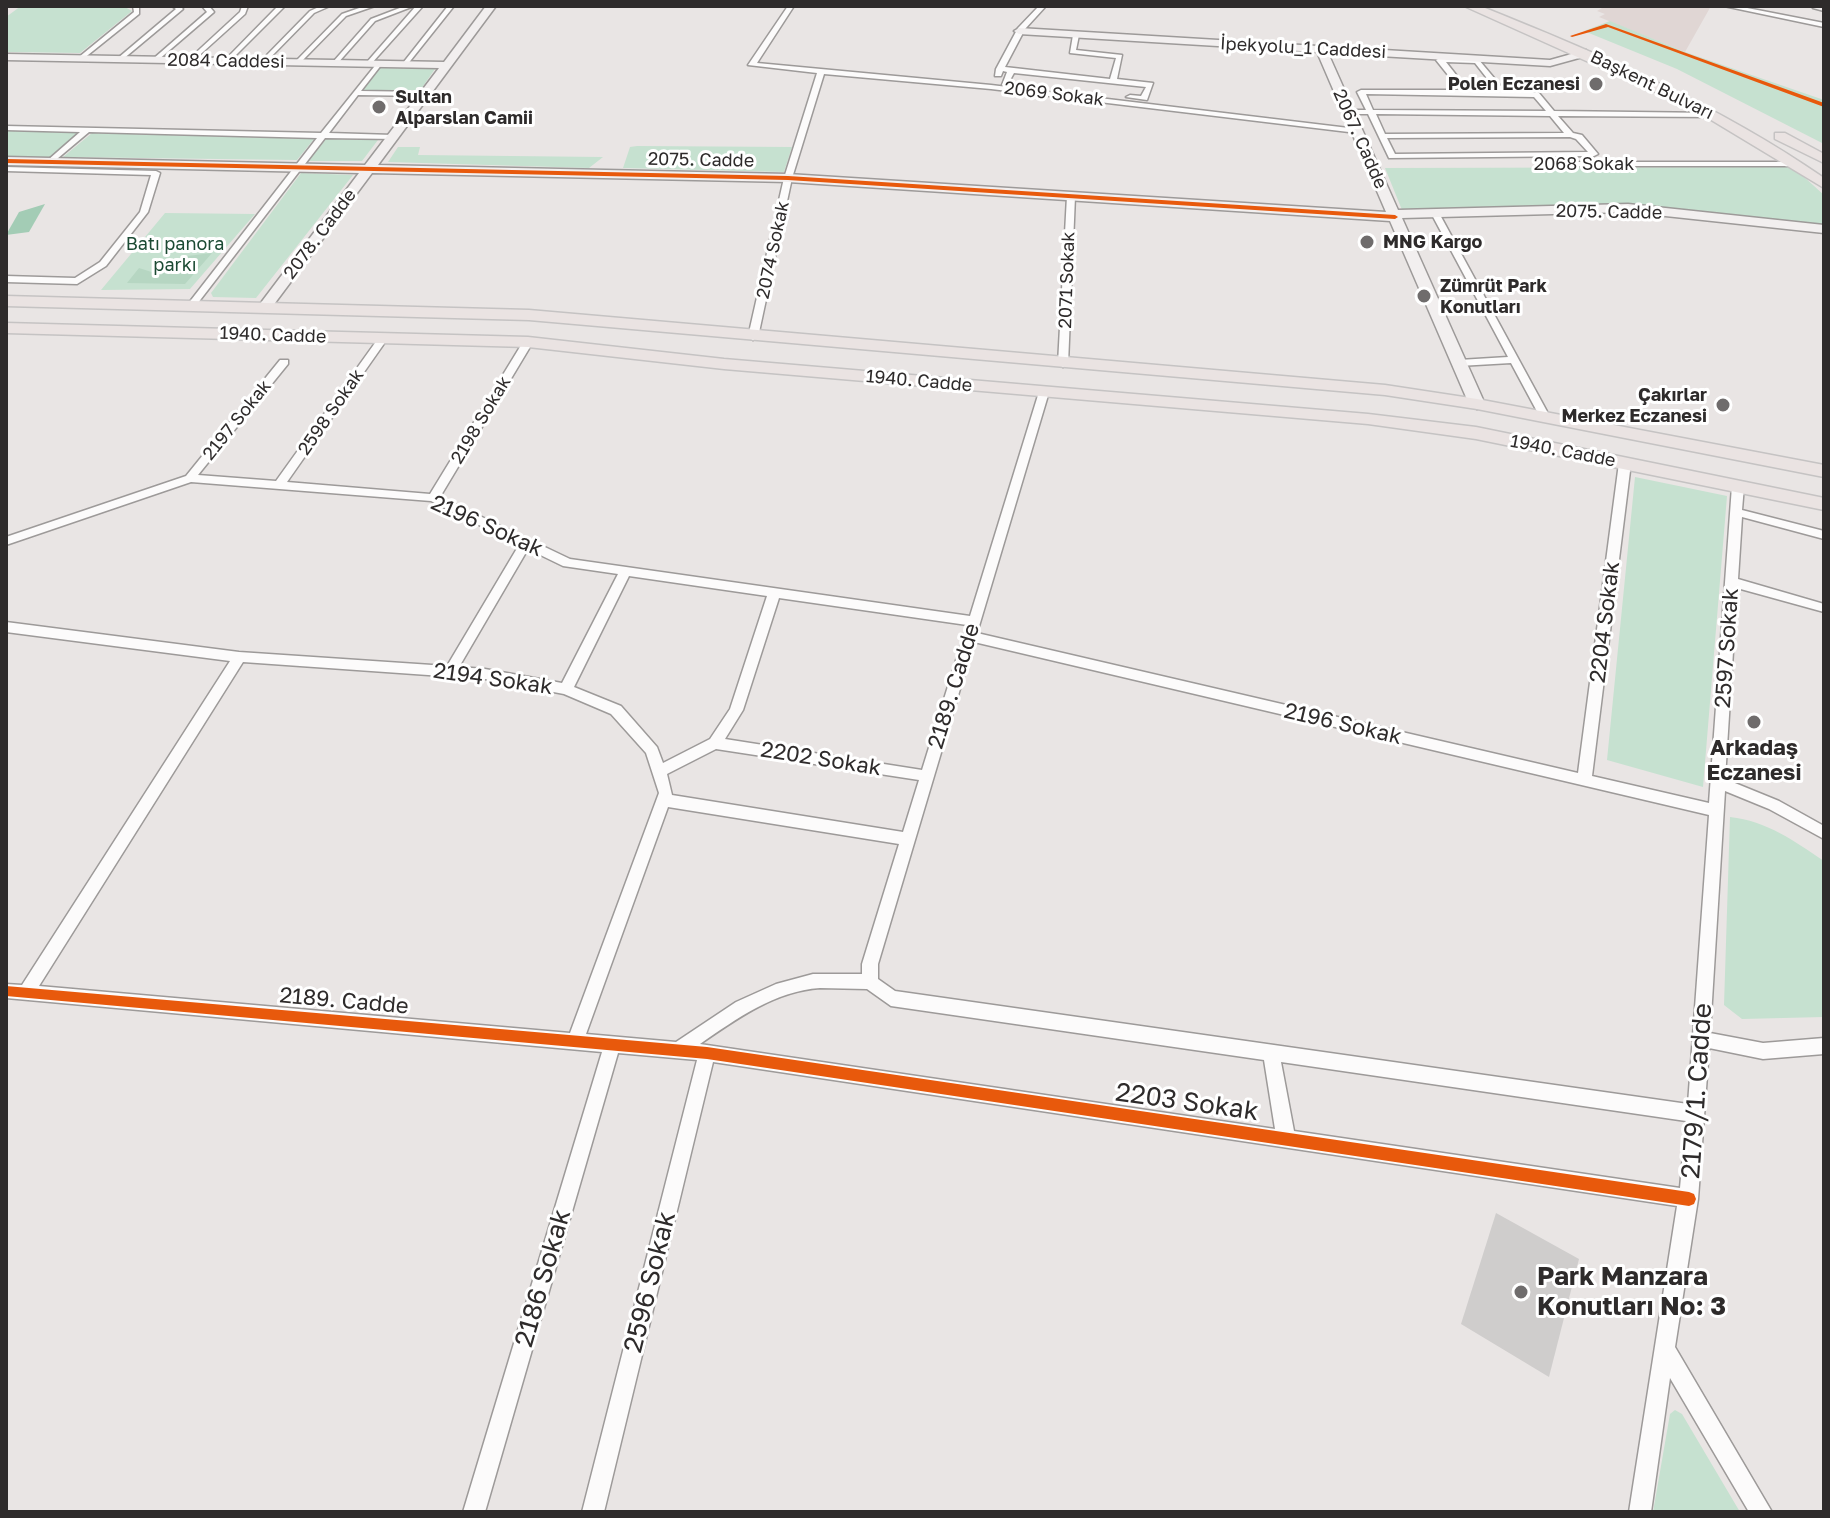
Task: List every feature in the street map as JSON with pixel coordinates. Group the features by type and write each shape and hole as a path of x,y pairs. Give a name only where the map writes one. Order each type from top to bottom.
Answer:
{"main road":[{"name":"Başkent Bulvarı","path":"1470,6 1586,53 1714,115 1797,164 1824,184"},
{"name":"Başkent Bulvarı","path":"1493,6 1665,76 1824,159"},
{"name":"1940. Cadde","path":"6,301 529,315 1385,390 1477,404 1824,471"},
{"name":"1940. Cadde","path":"6,328 528,342 724,364 1426,425 1824,504"}],"street":[{"path":"81,58 137,13 136,6"},
{"path":"227,61 282,6"},
{"path":"263,62 310,14 327,6"},
{"path":"298,62 344,15 372,6"},
{"path":"335,63 371,21 411,6"},
{"path":"191,306 420,6"},
{"path":"405,64 451,6"},
{"name":"2078. Cadde","path":"264,308 491,6"},
{"name":"2069 Sokak","path":"791,6 752,63 755,66 991,87 1357,131"},
{"path":"1027,6 1043,6"},
{"path":"991,87 1019,31 1043,6"},
{"path":"1728,6 1824,25"},
{"path":"1817,6 1824,8"},
{"path":"155,60 208,8"},
{"path":"191,60 244,9"},
{"path":"120,59 175,10"},
{"name":"İpekyolu_1 Caddesi","path":"1019,31 1550,63 1586,53"},
{"path":"1076,35 1072,52 1120,56 1113,81"},
{"name":"2067. Cadde","path":"1321,49 1477,404"},
{"name":"2084 Caddesi","path":"6,57 447,65"},
{"path":"1466,92 1440,60 1477,61 1503,94"},
{"path":"1000,69 1012,70 1150,85 1144,98 1005,83 1012,70"},
{"name":"2074 Sokak","path":"753,337 788,178 821,71"},
{"path":"1382,136 1570,135 1579,137 1594,154 1392,156 1382,136 1361,92 1536,95 1570,135"},
{"path":"355,93 425,94"},
{"path":"1348,112 1714,115"},
{"path":"6,128 393,137"},
{"path":"51,162 87,130"},
{"name":"2075. Cadde","path":"6,161 788,178 1394,216 1628,208 1824,229"},
{"name":"2068 Sokak","path":"1371,163 1797,164"},
{"path":"6,169 156,173 144,212 103,264 77,281 6,279"},
{"name":"2071 Sokak","path":"1063,364 1071,196"},
{"path":"1435,213 1545,417"},
{"name":"2598 Sokak","path":"279,485 383,338"},
{"name":"2198 Sokak","path":"433,498 528,342"},
{"path":"1459,363 1514,360"},
{"name":"2197 Sokak","path":"190,478 284,362"},
{"name":"2189. Cadde","path":"870,982 870,964 1044,392"},
{"name":"2204 Sokak","path":"1584,780 1625,463"},
{"name":"2196 Sokak","path":"6,541 190,478 279,485 433,498 567,563 973,621"},
{"name":"2597 Sokak","path":"1717,811 1738,486"},
{"path":"1736,512 1824,535"},
{"path":"450,672 526,543"},
{"path":"566,689 625,572"},
{"path":"1732,582 1824,608"},
{"path":"659,772 715,743 736,710 774,594"},
{"name":"2194 Sokak","path":"6,627 239,657 485,674 566,689 616,710 652,751 666,793 664,800"},
{"name":"2196 Sokak","path":"969,636 1717,811"},
{"path":"26,993 239,657"},
{"name":"2202 Sokak","path":"715,743 927,776"},
{"path":"1719,782 1755,796 1824,833"},
{"path":"575,1041 664,800 908,839"},
{"name":"2179/1. Cadde","path":"1640,1512 1689,1199 1717,811"},
{"path":"679,1050 746,1005 788,987 817,981 870,982 891,998 1697,1114"},
{"name":"2189. Cadde","path":"6,991 679,1050"},
{"path":"1702,1039 1763,1051 1824,1046"},
{"name":"2186 Sokak","path":"474,1512 612,1045"},
{"name":"2203 Sokak","path":"679,1050 1689,1199"},
{"name":"2596 Sokak","path":"593,1512 707,1053"},
{"path":"1271,1053 1286,1139"},
{"path":"1666,1351 1761,1512"}],"shaded area":[{"path":"1594,6 1711,6 1685,52 1599,17 1605,14 1597,11 1602,8"},
{"path":"45,204 29,232 6,235 19,212"},
{"path":"212,253 185,284 127,283 139,268 161,275 187,256"}],"green space":[{"path":"21,6 123,6 132,11 80,53 6,52 6,17"},
{"path":"1610,21 1685,52 1824,100 1824,144 1677,69 1584,31"},
{"path":"380,68 435,69 419,92 362,91"},
{"path":"6,130 80,132 50,159 6,158"},
{"path":"92,133 314,139 297,160 63,157"},
{"path":"326,139 378,140 362,161 309,161"},
{"path":"398,147 420,147 418,155 603,157 589,168 388,162"},
{"path":"630,147 792,147 784,172 623,168"},
{"path":"1793,167 1824,195 1824,226 1631,205 1402,210 1385,168"},
{"path":"301,173 353,175 256,298 213,297 211,293"},
{"name":"Batı panora parkı","path":"165,213 255,214 190,289 101,290"},
{"path":"1635,477 1727,496 1703,787 1607,760"},
{"path":"1730,817 1768,827 1824,861 1824,1017 1742,1019 1724,1005"},
{"path":"1675,1410 1682,1414 1740,1512 1653,1512 1670,1414"}],"building":[{"name":"Park Manzara Konutları No: 3","path":"1496,1213 1579,1259 1549,1377 1461,1324"}],"cycle path":[{"path":"1572,36 1608,25 1824,105"},
{"path":"6,161 788,178 1395,217"},
{"path":"6,991 707,1053 1689,1199"}],"place":[{"name":"Polen Eczanesi","path":"1596,84"},
{"name":"Sultan Alparslan Camii","path":"379,107"},
{"name":"MNG Kargo","path":"1367,242"},
{"name":"Zümrüt Park Konutları","path":"1424,296"},
{"name":"Çakırlar Merkez Eczanesi","path":"1723,405"},
{"name":"Arkadaş Eczanesi","path":"1754,722"},
{"name":"Park Manzara Konutları No: 3","path":"1521,1292"}]}
